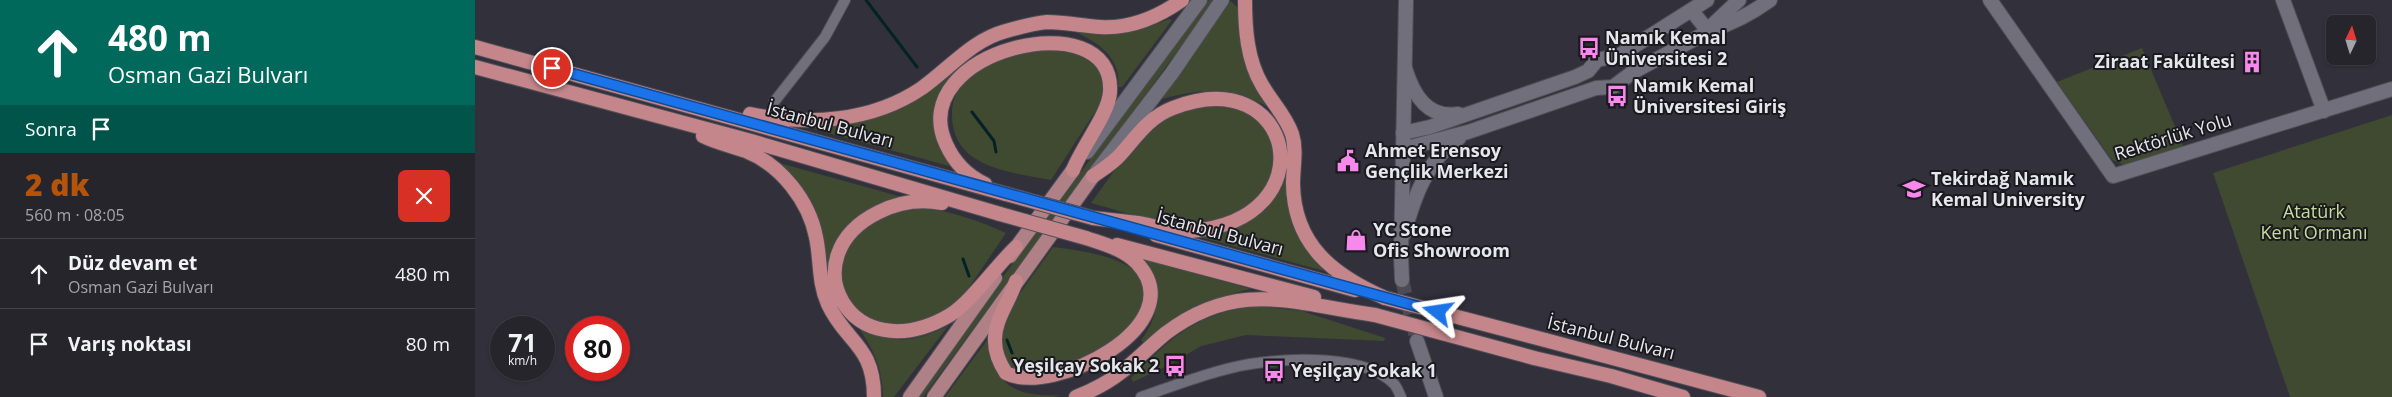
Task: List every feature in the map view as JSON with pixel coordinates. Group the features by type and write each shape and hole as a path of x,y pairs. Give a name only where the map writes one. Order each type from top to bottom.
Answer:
{"highway":[{"path":"475,47 673,101 784,120 851,117 875,111 922,88 970,49 993,35 1026,25 1046,22 1101,27 1127,25 1157,15 1182,0"},
{"path":"1245,0 1245,23 1252,63 1260,83 1292,134 1294,146 1294,199 1303,231 1312,246 1335,271 1362,288 1385,298"},
{"path":"1006,194 978,181 957,162 942,136 941,122 946,96 964,71 978,60 1010,43 1044,36 1075,38 1093,48 1106,66 1110,90 1109,100 1079,154 1073,170"},
{"path":"475,66 674,121 695,133 748,152 765,161 780,173 799,196 809,216 816,236 824,294 836,318 865,353 871,367 874,397"},
{"path":"1093,176 1120,155 1151,120 1176,107 1204,100 1240,102 1261,114 1275,133 1282,157 1280,170 1270,195 1256,208 1225,223 1201,229 1175,230 1093,218"},
{"name":"İstanbul Bulvarı","path":"673,101 1385,298 1759,397"},
{"name":"İstanbul Bulvarı","path":"674,121 1086,238 1233,274 1375,315 1534,358 1611,376 1683,397"},
{"path":"1000,214 933,202 909,202 887,208 867,218 844,240 838,252 835,278 842,302 863,322 875,329 889,332 905,332 923,327 951,314 962,306 1017,247"},
{"path":"1066,387 1087,377 1123,352 1139,334 1146,322 1150,308 1149,286 1137,263 1114,248 1086,238"},
{"path":"1016,281 1011,297 999,319 995,341 996,350 1003,368 1015,381 1024,386 1047,390"},
{"path":"1076,397 1119,374 1178,325 1205,310 1237,300 1279,299 1375,315"}],"main road":[{"path":"910,397 1073,170"},
{"path":"934,397 1093,176"}],"street":[{"path":"774,102 825,37 845,0"},
{"path":"1073,170 1130,97 1200,0"},
{"path":"1093,176 1172,73 1222,0"},
{"path":"1402,280 1401,244 1406,0"},
{"path":"1403,134 1588,72 1597,60 1620,55 1692,12 1707,0"},
{"path":"1708,31 1739,0"},
{"path":"1403,149 1468,132 1596,88 1613,87 1621,80 1708,31 1729,25 1771,0"},
{"name":"Rektörlük Yolu","path":"1990,0 2113,176 2392,89"},
{"path":"2283,0 2324,111"},
{"path":"1692,12 1708,31"},
{"path":"1612,57 1621,67 1621,80"},
{"path":"1405,68 1418,97 1433,112 1450,115 1471,112"},
{"path":"1588,72 1590,80 1596,88"},
{"path":"1401,244 1421,183 1430,167 1448,145 1468,132"},
{"path":"1417,341 1436,397"},
{"path":"1141,397 1249,364 1312,360 1350,364 1373,371 1394,384 1401,397"}],"green space":[{"path":"1209,0 1215,0 923,397 918,397 990,294"},
{"path":"1231,1 1238,8 1243,49 1250,71 1270,108 1242,96 1217,91 1204,91 1161,99"},
{"path":"1169,19 1172,20 1122,87 1118,87 1116,67 1106,52 1098,45 1073,31 1122,32 1145,28"},
{"path":"1046,39 1096,59 1102,87 1100,104 1051,180 1001,170 985,164 972,156 961,145 954,131 952,112 958,91 975,71"},
{"path":"2142,48 2184,148 2127,166 2112,160 2057,82"},
{"path":"949,74 953,76 939,98 937,121 942,144 953,167 813,129 850,124 886,113"},
{"path":"1210,105 1237,109 1248,113 1261,125 1271,143 1273,155 1269,179 1263,190 1246,208 1222,218 1185,224 1144,218 1091,203 1134,145 1154,126 1176,114"},
{"name":"Atatürk Kent Ormanı","path":"2392,115 2392,397 2290,397 2213,173"},
{"path":"772,161 902,197 875,209 854,222 839,240 833,252 829,268 826,268 824,251"},
{"path":"1283,175 1288,176 1302,242 1324,271 1200,237 1228,230 1252,219 1270,201"},
{"path":"923,208 965,217 1006,233 966,292 943,312 905,326 867,320 851,304 843,290 840,274 842,260 853,234 895,211"},
{"path":"1053,247 1091,253 1120,262 1132,269 1140,277 1144,288 1139,324 1094,363 1067,379 1054,383 1037,381 1009,367 1000,344 1006,318 1013,305"},
{"path":"1143,259 1251,289 1221,297 1194,309 1169,324 1145,344 1141,340 1153,319 1156,310 1156,300 1153,280"},
{"path":"1257,306 1302,311 1385,338 1384,341 1246,335 1201,346 1171,364 1133,382 1131,378 1159,350 1187,329 1217,314"},
{"path":"857,326 892,339 912,339 948,326 894,397 883,397 883,387 876,359 868,342"},
{"path":"988,339 995,368 1009,385 1019,391 1031,394 1061,395 1053,397 945,397"}],"waterway":[{"path":"866,0 917,67"},
{"path":"972,112 994,141 996,152"},
{"path":"963,259 969,276"},
{"path":"1007,340 1012,353"}],"tunnel":[{"path":"1402,280 1417,341"}],"place":[{"name":"Namık Kemal Üniversitesi 2","path":"1589,48"},
{"name":"Ziraat Fakültesi","path":"2252,62"},
{"name":"Namık Kemal Üniversitesi Giriş","path":"1617,96"},
{"name":"Ahmet Erensoy Gençlik Merkezi","path":"1348,161"},
{"name":"Tekirdağ Namık Kemal University","path":"1914,189"},
{"name":"YC Stone Ofis Showroom","path":"1356,240"},
{"name":"Yeşilçay Sokak 2","path":"1175,366"},
{"name":"Yeşilçay Sokak 1","path":"1274,371"}],"route":[{"path":"552,68 1438,312"}]}
